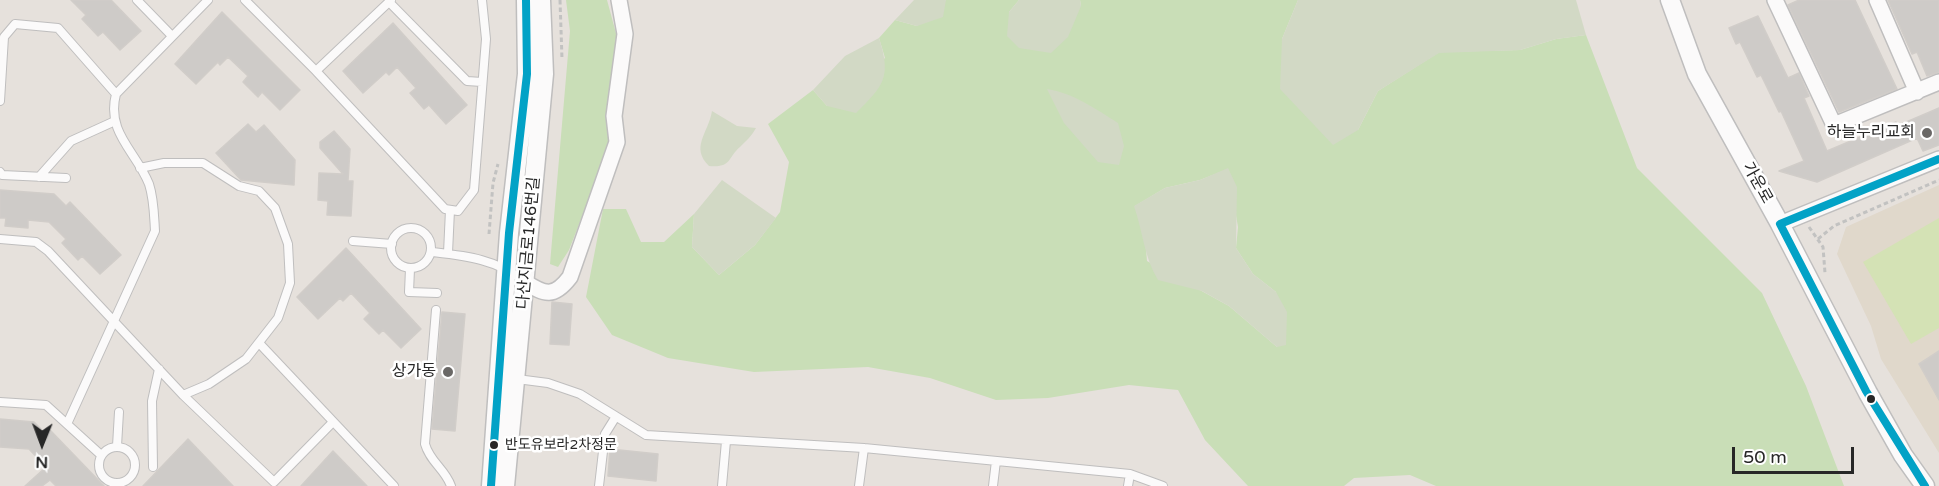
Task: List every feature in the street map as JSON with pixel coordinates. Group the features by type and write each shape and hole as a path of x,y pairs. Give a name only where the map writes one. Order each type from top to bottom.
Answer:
{"street":[{"name":"다산지금로146번길","path":"491,486 506,267 527,74 526,0"},
{"name":"다산지금로146번길","path":"505,486 517,379 544,74 542,0"},
{"path":"525,282 542,292 549,292 561,289 570,277 617,142 614,116 625,34 619,0"},
{"name":"가운로","path":"1670,0 1697,74 1780,224 1868,393 1903,455 1925,486"},
{"path":"1775,0 1834,125 1939,82"},
{"path":"1877,0 1917,92"},
{"path":"1780,224 1939,159"}],"lane":[{"path":"136,0 171,36"},
{"path":"67,424 155,231 154,202 148,183 115,121 112,109 116,93 208,0"},
{"path":"245,0 316,71 445,209 458,211 474,189 486,39 482,0"},
{"path":"316,71 390,1 467,81 482,82"},
{"path":"0,101 4,37 15,24 58,28 116,93"},
{"path":"39,177 71,141 115,121"},
{"path":"140,168 164,163 203,163 239,186 259,191 275,208 288,244 290,283 278,318 246,359 208,384 183,395"},
{"path":"0,172 2,175 66,178"},
{"path":"448,254 450,210"},
{"path":"407,228 417,229 426,234 431,242 432,252 428,261 420,267 410,269 401,266 394,259 392,244 398,232 407,228"},
{"path":"0,239 36,242 183,395 274,482 332,423"},
{"path":"353,241 392,244"},
{"path":"432,252 475,257 506,267 525,282"},
{"path":"410,269 409,292 437,293"},
{"path":"436,310 425,444 428,456 446,473 451,486"},
{"path":"259,344 394,486"},
{"path":"153,467 153,401 159,369"},
{"path":"517,379 548,383 580,394 615,418 646,435 864,448 1130,474 1163,486"},
{"path":"0,402 46,405 101,455"},
{"path":"117,446 119,412"},
{"path":"599,486 605,434 615,418"},
{"path":"722,486 726,441"},
{"path":"117,446 127,449 133,456 135,465 133,474 126,481 116,485 101,474 98,464 101,455 108,448 117,446"},
{"path":"859,486 864,448"},
{"path":"993,486 996,461"},
{"path":"1128,486 1130,474"}],"path":[{"path":"1818,239 1834,226 1939,180"}],"shaded area":[{"path":"1939,185 1939,453 1881,359 1871,326 1837,254 1846,227"}],"green space":[{"path":"566,0 607,0 617,37 612,140 569,250 558,267 550,264 570,31"},
{"path":"914,0 946,0 943,17 917,26 895,20"},
{"path":"946,0 1019,0 1009,12 1081,6 1080,0 1298,0 1282,39 1358,130 1378,91 1439,52 1520,50 1556,39 1586,35 1637,168 1762,293 1806,386 1844,486 1436,486 1410,475 1354,478 1344,486 1248,486 1205,440 1178,390 1129,385 1048,398 996,400 930,378 868,367 754,372 668,358 612,335 586,297 603,209 626,209 641,242 664,242 694,214 692,247 719,275 755,245 780,212 789,162 768,124 813,90 827,106 885,58 879,38 895,20 917,26","holes":["1228,169 1238,227 1236,248 1253,274 1276,292 1277,347 1229,306 1147,261 1145,237 1135,206 1165,188 1200,180"]},
{"path":"1019,0 1080,0 1081,6 1068,37 1051,53 1019,48 1007,36 1009,12"},
{"path":"1298,0 1576,0 1586,35 1556,39 1520,50 1439,53 1378,91 1358,130 1333,145 1280,89 1282,39"},
{"path":"879,38 885,72 873,96 856,113 827,106 813,90 845,56"},
{"path":"1047,89 1075,98 1118,123 1124,146 1119,165 1098,162 1064,123"},
{"path":"712,111 737,126 756,128 725,164 716,166 709,166 701,153 702,140"},
{"path":"1228,168 1237,187 1236,248 1253,274 1276,292 1287,312 1286,345 1277,347 1229,306 1202,291 1158,280 1147,253 1134,206 1165,188 1200,180"},
{"path":"722,180 776,218 755,245 719,275 692,247 694,214"},
{"path":"1939,218 1939,328 1911,344 1863,262"}],"building":[{"path":"71,0 111,0 141,31 120,50 103,32 98,36 82,19 86,15"},
{"path":"1799,0 1855,0 1897,89 1839,112 1788,5"},
{"path":"1888,0 1939,0 1939,72 1927,76 1917,52 1912,54"},
{"path":"222,12 300,90 280,110 262,92 258,97 243,82 248,76 228,57 220,65 218,62 196,84 175,64"},
{"path":"1758,16 1788,78 1799,73 1809,96 1804,98 1827,151 1896,122 1897,126 1939,108 1939,145 1923,151 1917,138 1817,182 1779,171 1804,161 1761,75 1757,77 1740,42 1736,44 1729,28"},
{"path":"393,23 467,105 446,124 429,105 424,109 410,93 416,88 397,67 389,75 386,72 363,93 343,71"},
{"path":"248,124 256,132 264,125 295,160 294,185 241,180 216,153"},
{"path":"334,131 350,149 348,181 353,181 351,216 327,215 328,201 318,200 319,173 343,174 320,148 320,142"},
{"path":"0,190 54,194 66,206 70,202 121,255 100,274 82,256 78,260 62,243 66,239 49,222 28,220 28,228 5,226 6,218 0,218"},
{"path":"346,248 421,329 401,348 383,330 379,334 364,319 370,313 351,293 343,301 340,298 318,319 297,297"},
{"path":"552,302 572,304 569,345 550,344"},
{"name":"상가동","path":"442,312 465,314 455,431 432,429"},
{"path":"1939,351 1939,400 1919,364"},
{"path":"0,419 34,422 46,434 50,430 104,486 56,486 50,480 42,486 25,486 46,467 29,449 0,447"},
{"path":"188,439 233,486 143,486"},
{"path":"610,449 658,454 656,481 608,476"},
{"path":"333,451 367,486 301,486"}],"transit line":[{"path":"491,486 509,233 527,74 526,0"},
{"path":"1925,486 1866,391 1780,224 1939,159"}],"place":[{"name":"하늘누리교회","path":"1927,133"},
{"name":"상가동","path":"448,372"},
{"name":"반도유보라2차정문","path":"494,445"}]}
